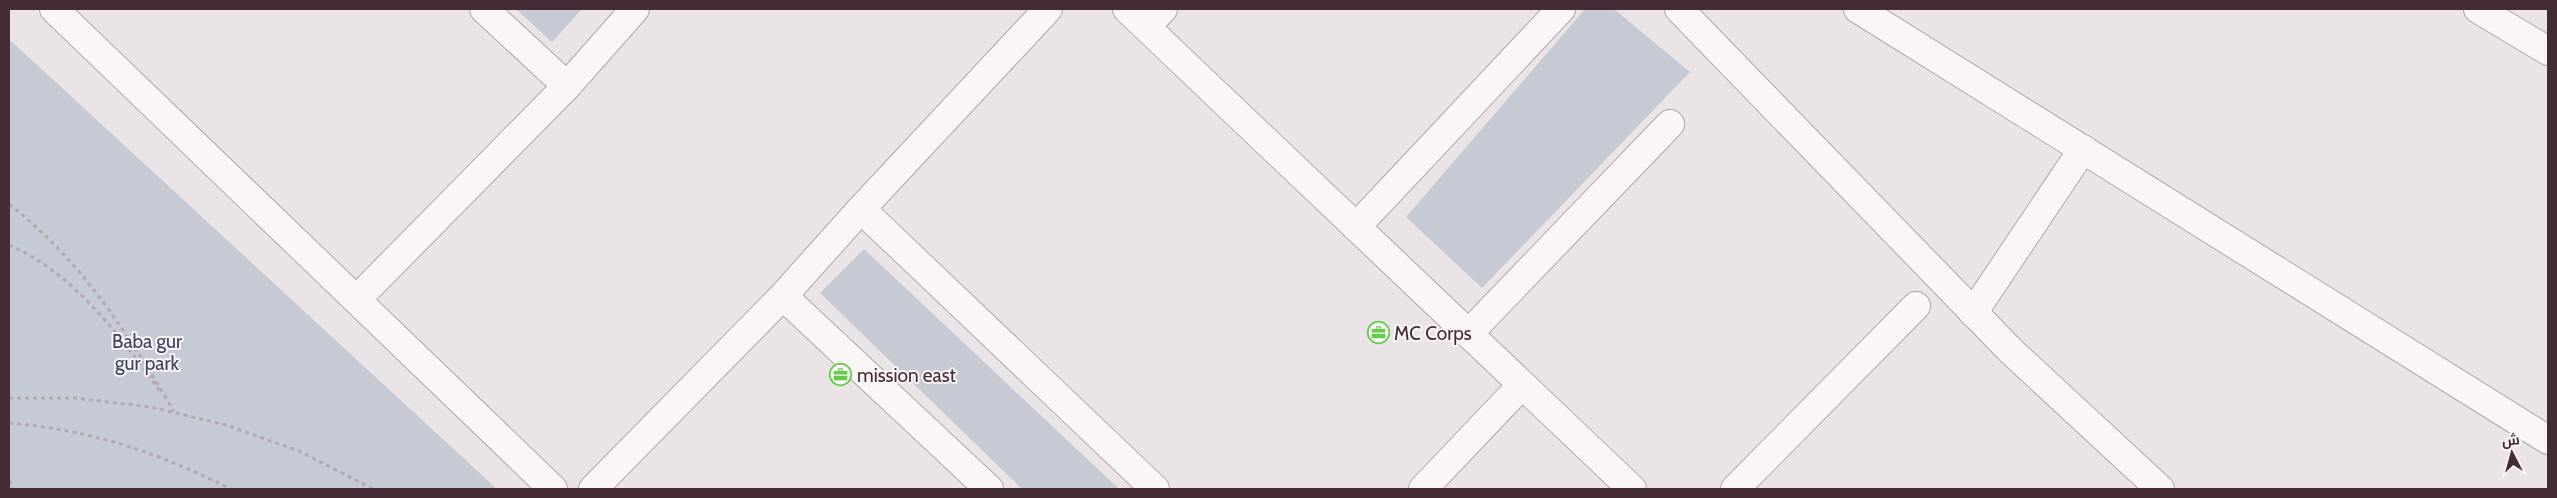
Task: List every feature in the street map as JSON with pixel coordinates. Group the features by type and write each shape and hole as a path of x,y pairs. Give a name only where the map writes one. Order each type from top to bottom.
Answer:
{"street":[{"path":"54,9 554,489"},
{"path":"484,9 567,86"},
{"path":"357,299 567,86 635,9"},
{"path":"594,489 782,296 861,208 1048,9"},
{"path":"1356,227 1561,9"},
{"path":"1679,9 2011,351 2160,489"},
{"path":"1858,9 2548,440"},
{"path":"2478,9 2548,51"},
{"path":"1145,15 1356,227 1632,489"},
{"path":"1468,334 1670,124"},
{"path":"1974,313 2082,149"},
{"path":"861,208 1155,489"},
{"path":"782,296 989,489"},
{"path":"1735,489 1916,306"},
{"path":"1423,489 1522,385"}],"path":[{"path":"9,204 67,257 103,299 175,412"},
{"path":"9,245 50,270 84,296 133,354 175,412"},
{"path":"9,398 75,398 151,407 175,412 226,425 299,451 373,489"},
{"path":"9,423 56,427 124,444 189,468 231,489"},
{"path":"9,480 13,489"}],"green space":[{"path":"516,9 582,9 552,42"},
{"path":"1585,9 1614,9 1690,72 1482,288 1406,217"},
{"name":"Baba gur gur park","path":"9,39 497,489 9,489"},
{"path":"864,249 1119,489 1022,489 820,293"}],"place":[{"name":"MC Corps","path":"1378,333"},
{"name":"mission east","path":"841,375"}]}
